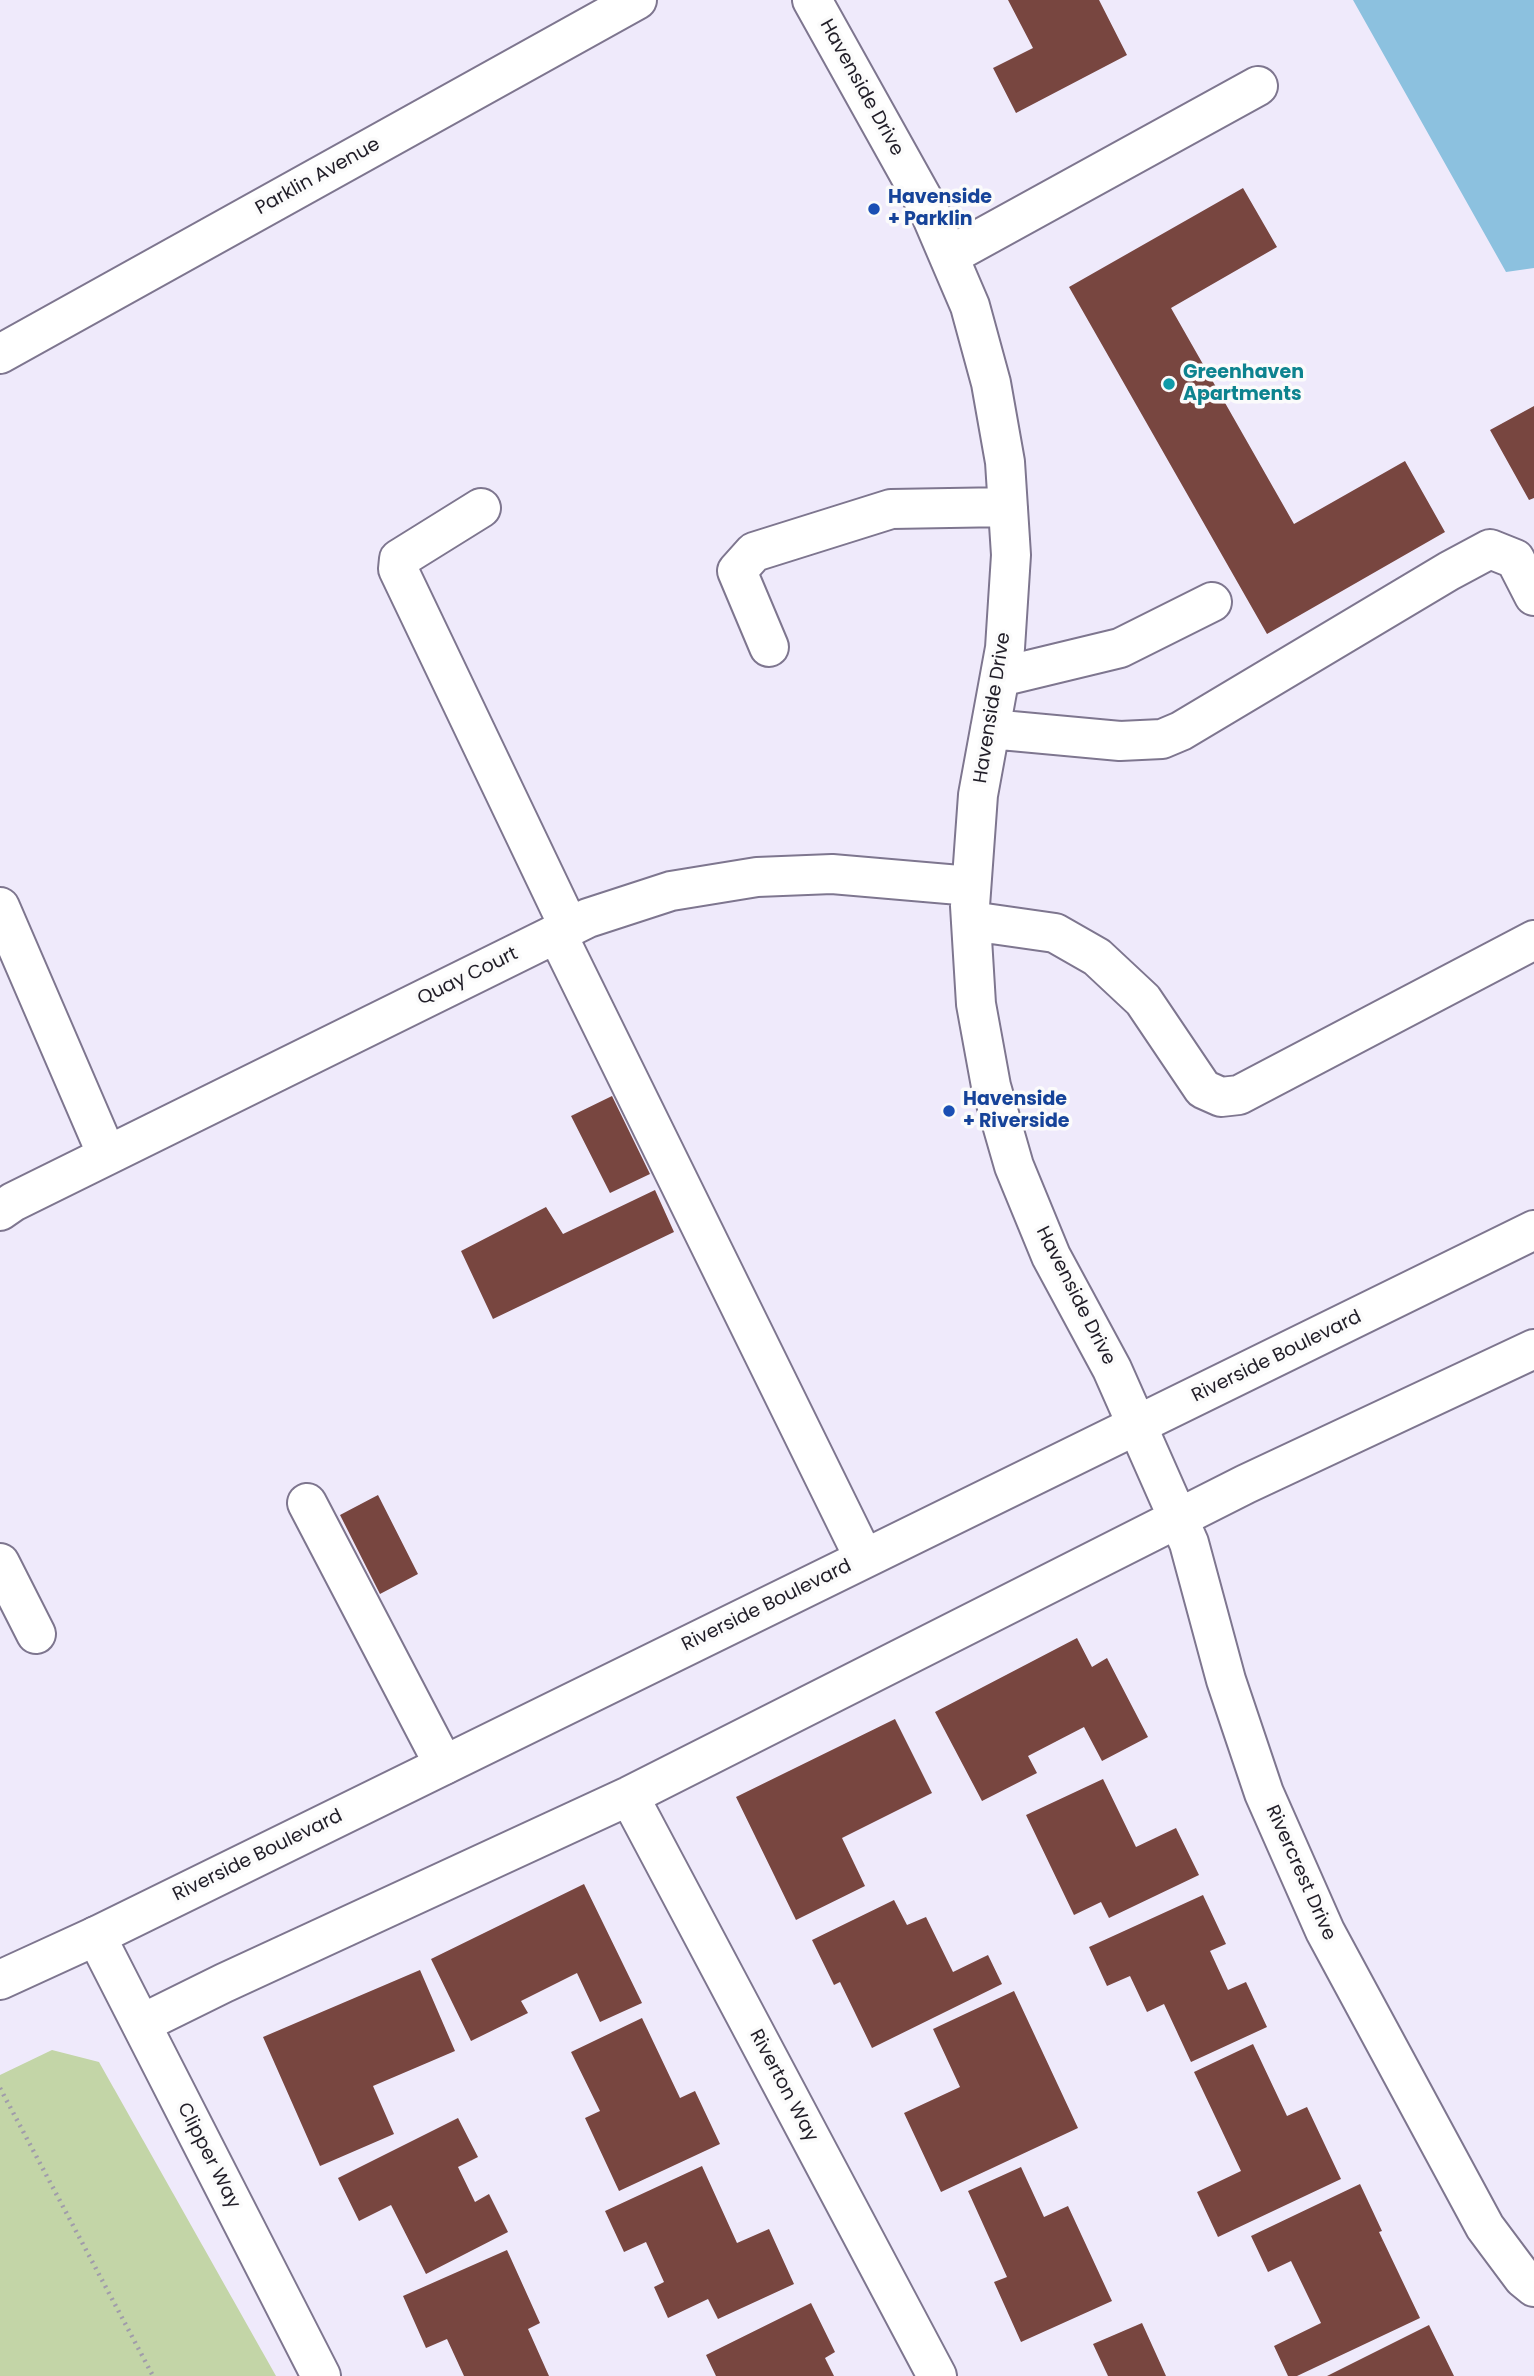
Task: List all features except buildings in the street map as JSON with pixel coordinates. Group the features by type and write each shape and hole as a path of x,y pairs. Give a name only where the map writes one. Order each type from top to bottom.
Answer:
{"street":[{"name":"Parklin Avenue","path":"0,354 637,0"},
{"name":"Havenside Drive","path":"812,0 928,208 970,306 991,383 1005,462 1011,555 1005,648 978,795 971,903 976,1004 991,1086 1013,1166 1051,1256 1112,1368 1137,1425"},
{"path":"949,256 1258,86"},
{"path":"481,508 399,559 398,569 563,930 864,1558"},
{"path":"769,647 737,571 754,552 891,509 1008,508"},
{"path":"990,729 1120,741 1162,739 1181,731 1490,549 1515,559 1534,596"},
{"path":"1000,677 1120,648 1212,602"},
{"name":"Quay Court","path":"0,1210 563,930 589,918 671,891 757,877 832,874 971,903 1055,933 1097,957 1143,1000 1203,1090 1221,1097 1239,1095 1534,940"},
{"path":"0,906 107,1155"},
{"name":"Riverside Boulevard","path":"0,1980 96,1936 1534,1230"},
{"path":"141,2024 236,1977 629,1797 1246,1484 1534,1349"},
{"name":"Rivercrest Drive","path":"1137,1425 1189,1543 1226,1680 1264,1793 1325,1931 1485,2228 1523,2278 1534,2287"},
{"path":"307,1503 444,1765"},
{"path":"0,1563 36,1634"},
{"name":"Riverton Way","path":"629,1797 937,2376"},
{"name":"Clipper Way","path":"96,1936 321,2376"}],"path":[{"path":"0,2088 153,2376"}],"green space":[{"path":"52,2050 99,2062 276,2376 0,2376 0,2075"}],"water":[{"path":"1353,0 1534,0 1534,268 1506,272"}],"place":[{"name":"Havenside + Parklin","path":"874,209"},
{"name":"Greenhaven Apartments","path":"1169,384"},
{"name":"Havenside + Riverside","path":"949,1111"}]}
